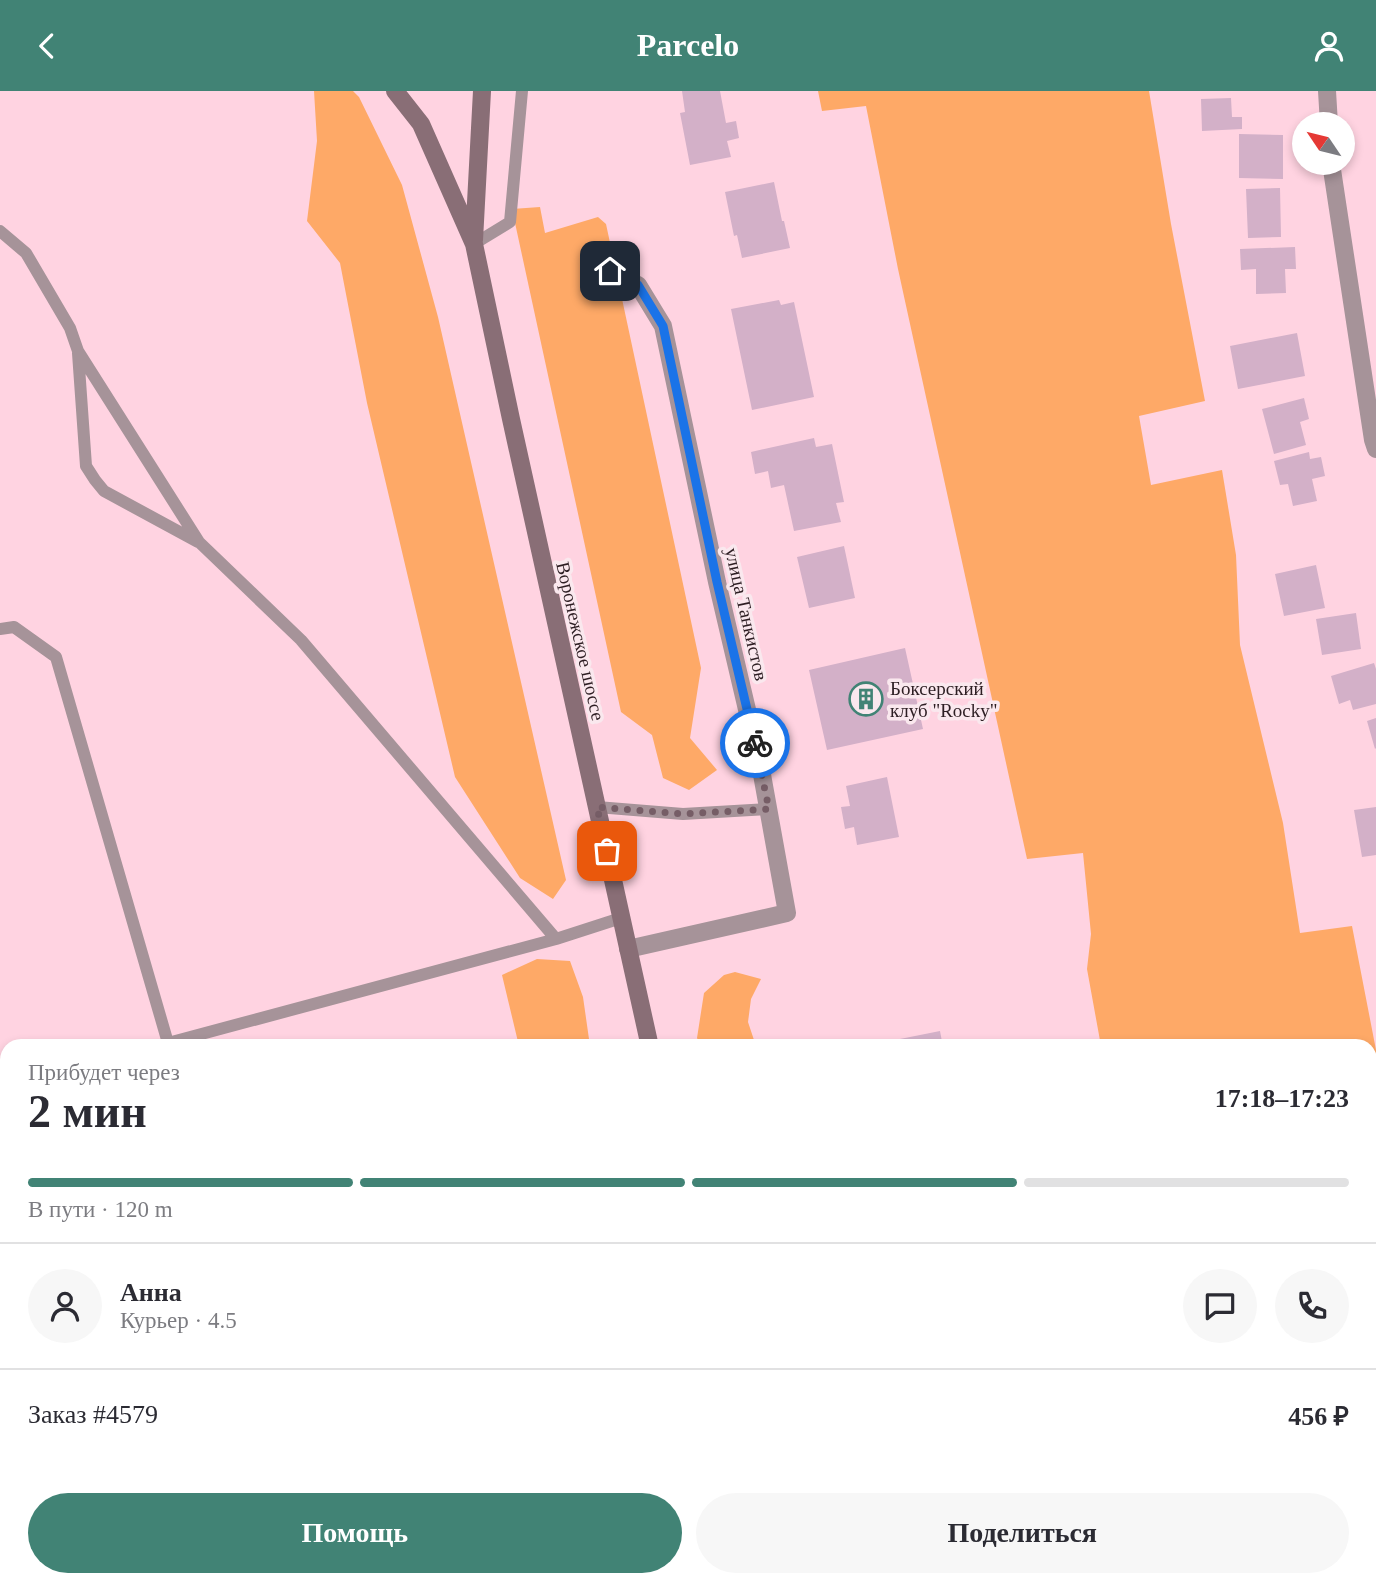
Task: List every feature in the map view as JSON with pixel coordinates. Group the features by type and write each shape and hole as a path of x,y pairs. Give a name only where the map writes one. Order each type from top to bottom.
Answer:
{"main road":[{"path":"395,91 421,124 474,244"},
{"path":"474,244 482,91"},
{"name":"Воронежское шоссе","path":"474,244 648,1039"}],"street":[{"path":"1327,91 1328,112"},
{"path":"1333,175 1376,449"},
{"name":"улица Танкистов","path":"610,271 638,285 663,326 717,582 761,769 787,913 628,949"}],"lane":[{"path":"474,244 509,222 522,91"},
{"path":"0,231 26,253 70,328 78,351 199,543 301,640 556,939"},
{"path":"78,351 86,465 95,480 104,491 199,543"},
{"path":"0,629 14,627 56,657 167,1039"},
{"path":"597,807 683,814 769,809"},
{"path":"183,1039 556,939 621,918"}],"shaded area":[{"path":"314,91 353,91 359,97 402,185 438,317 566,880 553,899 520,878 455,777 367,403 340,263 307,221 317,141"},
{"path":"818,91 1149,91 1205,401 1139,416 1151,485 1222,470 1236,555 1240,645 1283,823 1300,933 1352,926 1374,1039 1100,1039 1087,969 1091,934 1083,853 1027,859 898,269 866,106 822,111"},
{"path":"540,207 545,233 598,217 606,224 701,668 690,738 717,770 689,790 663,778 652,735 621,712 512,209"},
{"path":"537,959 570,961 583,997 589,1039 517,1039 502,975"},
{"path":"735,972 761,979 751,999 748,1022 754,1039 697,1038 704,993 724,975"}],"building":[{"path":"682,91 720,91 726,123 736,121 739,138 727,141 731,157 690,165 680,113 685,112"},
{"path":"1231,98 1232,117 1242,117 1242,129 1202,131 1201,99"},
{"path":"1239,134 1283,135 1283,179 1239,178"},
{"path":"774,182 790,248 742,258 737,235 734,236 725,192"},
{"path":"1280,188 1281,237 1248,238 1246,189"},
{"path":"1295,247 1296,269 1285,269 1286,293 1256,294 1256,269 1241,270 1240,249"},
{"path":"779,300 781,305 794,302 814,397 752,410 731,309"},
{"path":"1297,333 1305,376 1238,389 1230,346"},
{"path":"1304,398 1309,419 1300,422 1306,445 1274,454 1262,409"},
{"path":"814,438 816,447 832,444 844,502 836,503 841,522 794,531 784,485 771,488 768,471 755,474 751,452"},
{"path":"1309,452 1310,459 1321,457 1325,476 1312,479 1317,501 1293,506 1288,484 1280,485 1274,461"},
{"path":"844,546 855,598 809,608 797,557"},
{"path":"1316,565 1325,608 1284,616 1275,574"},
{"path":"1356,613 1361,649 1322,655 1316,619"},
{"name":"Боксерский клуб \"Rocky\"","path":"905,648 923,729 827,750 809,670"},
{"path":"1374,663 1376,704 1353,710 1350,700 1339,704 1331,676"},
{"path":"1376,718 1376,748 1375,749 1367,721"},
{"path":"887,777 899,837 857,845 854,827 845,829 841,807 850,806 846,786"},
{"path":"1376,807 1376,855 1362,857 1354,810"},
{"path":"940,1031 942,1039 900,1039"}],"way so far":[{"path":"607,851 597,807 683,814 769,809 755,743"}],"place":[{"name":"Боксерский клуб \"Rocky\"","path":"866,699"}],"route":[{"path":"610,271 638,285 663,326 717,582 755,743"}]}
